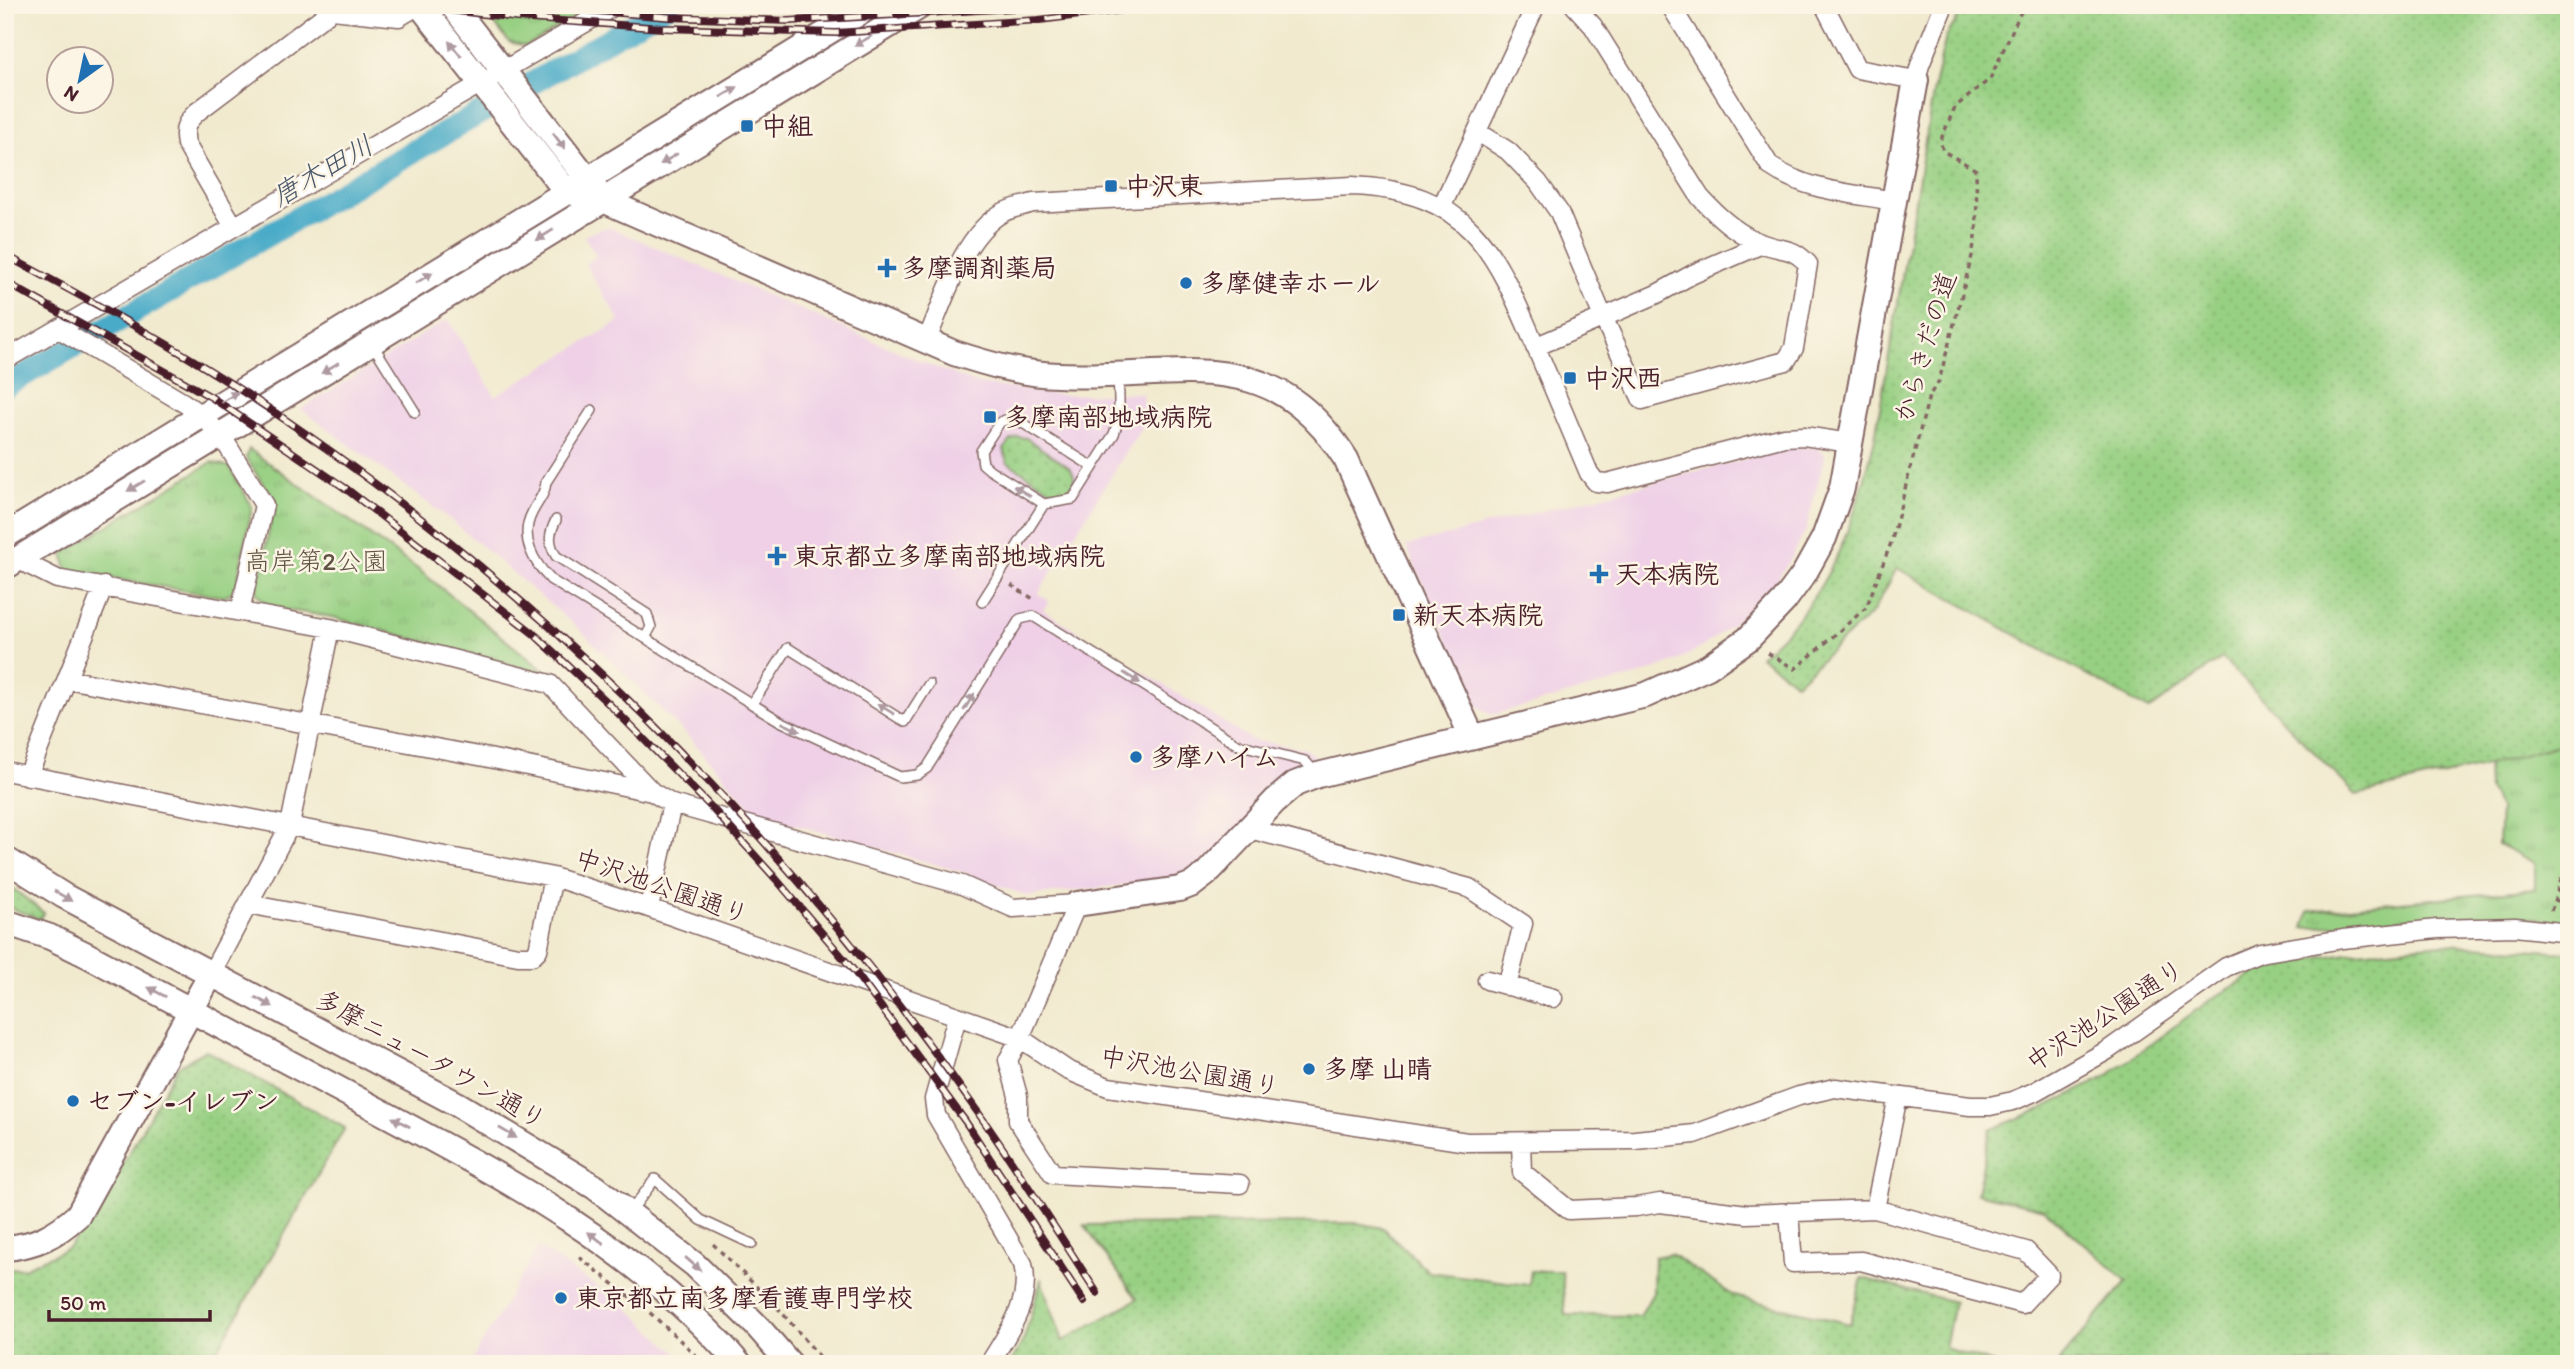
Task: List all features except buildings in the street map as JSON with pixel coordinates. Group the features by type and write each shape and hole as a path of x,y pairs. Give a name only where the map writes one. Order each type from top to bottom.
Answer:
{"main road":[{"path":"419,5 566,191 603,200 954,354 1026,372 1057,375 1210,371 1236,375 1281,391 1297,402 1330,433 1346,459 1472,737"},
{"path":"453,5 603,200"},
{"path":"5,536 872,5"},
{"path":"11,563 922,5"},
{"path":"1077,904 1180,889 1193,884 1295,784 1318,775 1646,695 1708,667 1748,639 1784,601 1804,574 1824,537 1842,488 1916,80"},
{"name":"多摩ニュータウン通り","path":"5,859 64,896 457,1104 595,1187 695,1265 757,1326 790,1364"},
{"path":"5,922 62,943 439,1142 522,1189 627,1260 666,1292 739,1364"},
{"path":"5,1248 26,1246 44,1240 61,1231 78,1215 211,974"},
{"path":"439,1142 455,1139 461,1132 463,1113 457,1104"}],"street":[{"path":"234,226 186,144 184,133 187,122 197,111 332,10 399,17 419,5"},
{"path":"5,360 64,331 234,226 486,88 616,5"},
{"path":"1441,208 1536,5"},
{"path":"1478,132 1508,151 1538,181 1559,212 1603,317 1642,400 1786,361 1794,348 1808,264 1797,252 1762,244 1716,215 1700,197 1593,26 1574,5"},
{"path":"1670,5 1770,166 1805,185 1893,201"},
{"path":"1824,5 1857,69 1916,80 1944,5"},
{"path":"926,342 971,243 986,225 1004,212 1033,203 1352,186 1380,187 1406,192 1441,208 1465,224 1486,245 1497,261 1589,473 1596,482 1607,483 1784,437 1804,436 1850,443"},
{"path":"1535,346 1762,244"},
{"path":"64,331 201,415 221,435 264,505 240,612"},
{"path":"11,563 57,579 330,628 550,684 652,792 672,804 962,885 1013,908 1077,904 1009,1060 1018,1096 1018,1121 1053,1174 1240,1184"},
{"path":"28,776 104,586"},
{"path":"211,974 289,825 330,628"},
{"path":"67,679 652,792"},
{"name":"中沢池公園通り","path":"5,771 553,877 1020,1038 1067,1070 1108,1087 1467,1142 1635,1140 1695,1134 1799,1096 1835,1088 1990,1106 2013,1101 2034,1092 2108,1050 2227,967 2260,953 2343,939 2437,929 2515,927 2569,933"},
{"path":"649,908 672,804"},
{"path":"1250,829 1469,888 1523,924 1507,986"},
{"path":"248,904 518,956 533,956 541,942 553,877"},
{"path":"1487,980 1553,998"},
{"path":"957,1017 934,1099 936,1115 1023,1264 1025,1274 1024,1293 1016,1319 989,1364"},
{"path":"1875,1209 1898,1096"},
{"path":"1521,1142 1522,1172 1569,1210 1636,1208 1660,1203 1746,1214 1789,1212 1875,1209 2026,1251 2049,1275 2022,1304 1861,1261 1793,1263 1789,1212"}],"lane":[{"path":"372,342 415,412"},
{"path":"1093,467 1013,418 1005,418 1000,422 981,451 983,464 1044,504 1073,499 1114,434 1120,411 1118,375"},
{"path":"592,410 545,482 545,491 530,516 527,535 537,566 551,580 780,721 900,777 917,775 927,768 1020,619 1033,616 1237,744 1305,761 1318,775"},
{"path":"982,601 1044,504"},
{"path":"556,520 550,531 549,544 556,556 647,614 651,627 645,638"},
{"path":"752,704 788,648 905,722 929,684"},
{"path":"630,1212 654,1179 701,1220 752,1244"}],"path":[{"name":"からきだの道","path":"1763,650 1795,669 1866,608 1891,543 1929,396 1939,381 1975,235 1976,170 1943,151 1942,136 1955,107 1990,79 2024,5"},
{"path":"1010,584 1041,604"},
{"path":"2544,930 2563,873"},
{"path":"2554,900 2569,903"},
{"path":"576,1254 648,1311 701,1360"}],"shaded area":[{"name":"東京都立多摩南部地域病院","path":"603,228 611,228 979,384 1062,395 1142,393 1146,420 1038,594 1049,601 1043,610 1252,740 1305,749 1322,762 1188,875 1175,879 1027,896 962,872 757,814 687,735 578,628 448,518 301,409 448,319 495,396 620,321 585,264 597,256 584,236"},
{"name":"天本病院","path":"1796,446 1819,448 1825,455 1806,530 1773,585 1735,622 1702,647 1677,661 1643,674 1492,715 1477,706 1406,546"},
{"name":"東京都立南多摩看護専門学校","path":"538,1247 628,1308 688,1364 470,1364"}],"green space":[{"path":"480,5 596,5 526,46 509,42"},
{"path":"1966,5 2569,5 2569,742 2488,765 2356,795 2222,658 2149,710 1897,568 1873,612 1796,683 1760,656 1805,610 1822,584 1848,529 1858,499 1875,438 1935,82 1946,37"},
{"path":"1026,438 1070,468 1074,480 1068,491 1054,492 1007,462 1004,449 1011,440"},
{"name":"高岸第2公園","path":"249,449 419,570 549,675 332,617 268,607 256,593 275,502 246,458"},
{"path":"212,462 230,467 252,507 236,589 224,597 67,571 63,553"},
{"path":"2569,742 2569,923 2516,916 2416,918 2304,928 2309,911 2535,889 2535,863 2498,844 2500,809 2489,790 2488,765"},
{"path":"5,882 44,913 40,919 5,906"},
{"path":"2442,944 2569,952 2569,1364 2057,1364 2127,1281 2044,1209 1977,1193 1990,1130 2106,1077 2210,1000 2266,967 2347,953"},
{"path":"206,1050 345,1128 212,1360 146,1364 5,1364 5,1269 24,1268 68,1248 97,1210 177,1067"},
{"path":"1357,1223 1383,1228 1429,1272 1529,1285 1531,1271 1562,1271 1565,1315 1640,1316 1653,1293 1654,1257 1671,1254 1734,1296 1850,1324 1862,1278 1954,1302 1945,1348 1997,1364 1010,1364 1024,1339 1041,1280 1063,1341 1137,1299 1084,1225"}],"waterway":[{"name":"唐木田川","path":"5,386 668,5"}],"railway":[{"path":"408,5 517,18 663,28 836,33 1039,20 1163,5"},
{"path":"526,5 669,17 789,21 1063,5"},
{"path":"5,255 174,348 293,425 444,537 593,666 732,806 861,956 979,1114 1097,1293"},
{"path":"5,282 211,397 345,488 533,633 608,703 711,807 855,972 965,1121 1084,1302"}],"place":[{"name":"中組","path":"747,126"},
{"name":"中沢東","path":"1111,186"},
{"name":"多摩調剤薬局","path":"887,268"},
{"name":"多摩健幸ホール","path":"1186,283"},
{"name":"中沢西","path":"1570,378"},
{"name":"多摩南部地域病院","path":"990,417"},
{"name":"東京都立多摩南部地域病院","path":"777,556"},
{"name":"天本病院","path":"1599,574"},
{"name":"新天本病院","path":"1399,615"},
{"name":"多摩ハイム","path":"1136,757"},
{"name":"多摩 山晴","path":"1309,1069"},
{"name":"セブン-イレブン","path":"73,1101"},
{"name":"東京都立南多摩看護専門学校","path":"561,1298"}]}
